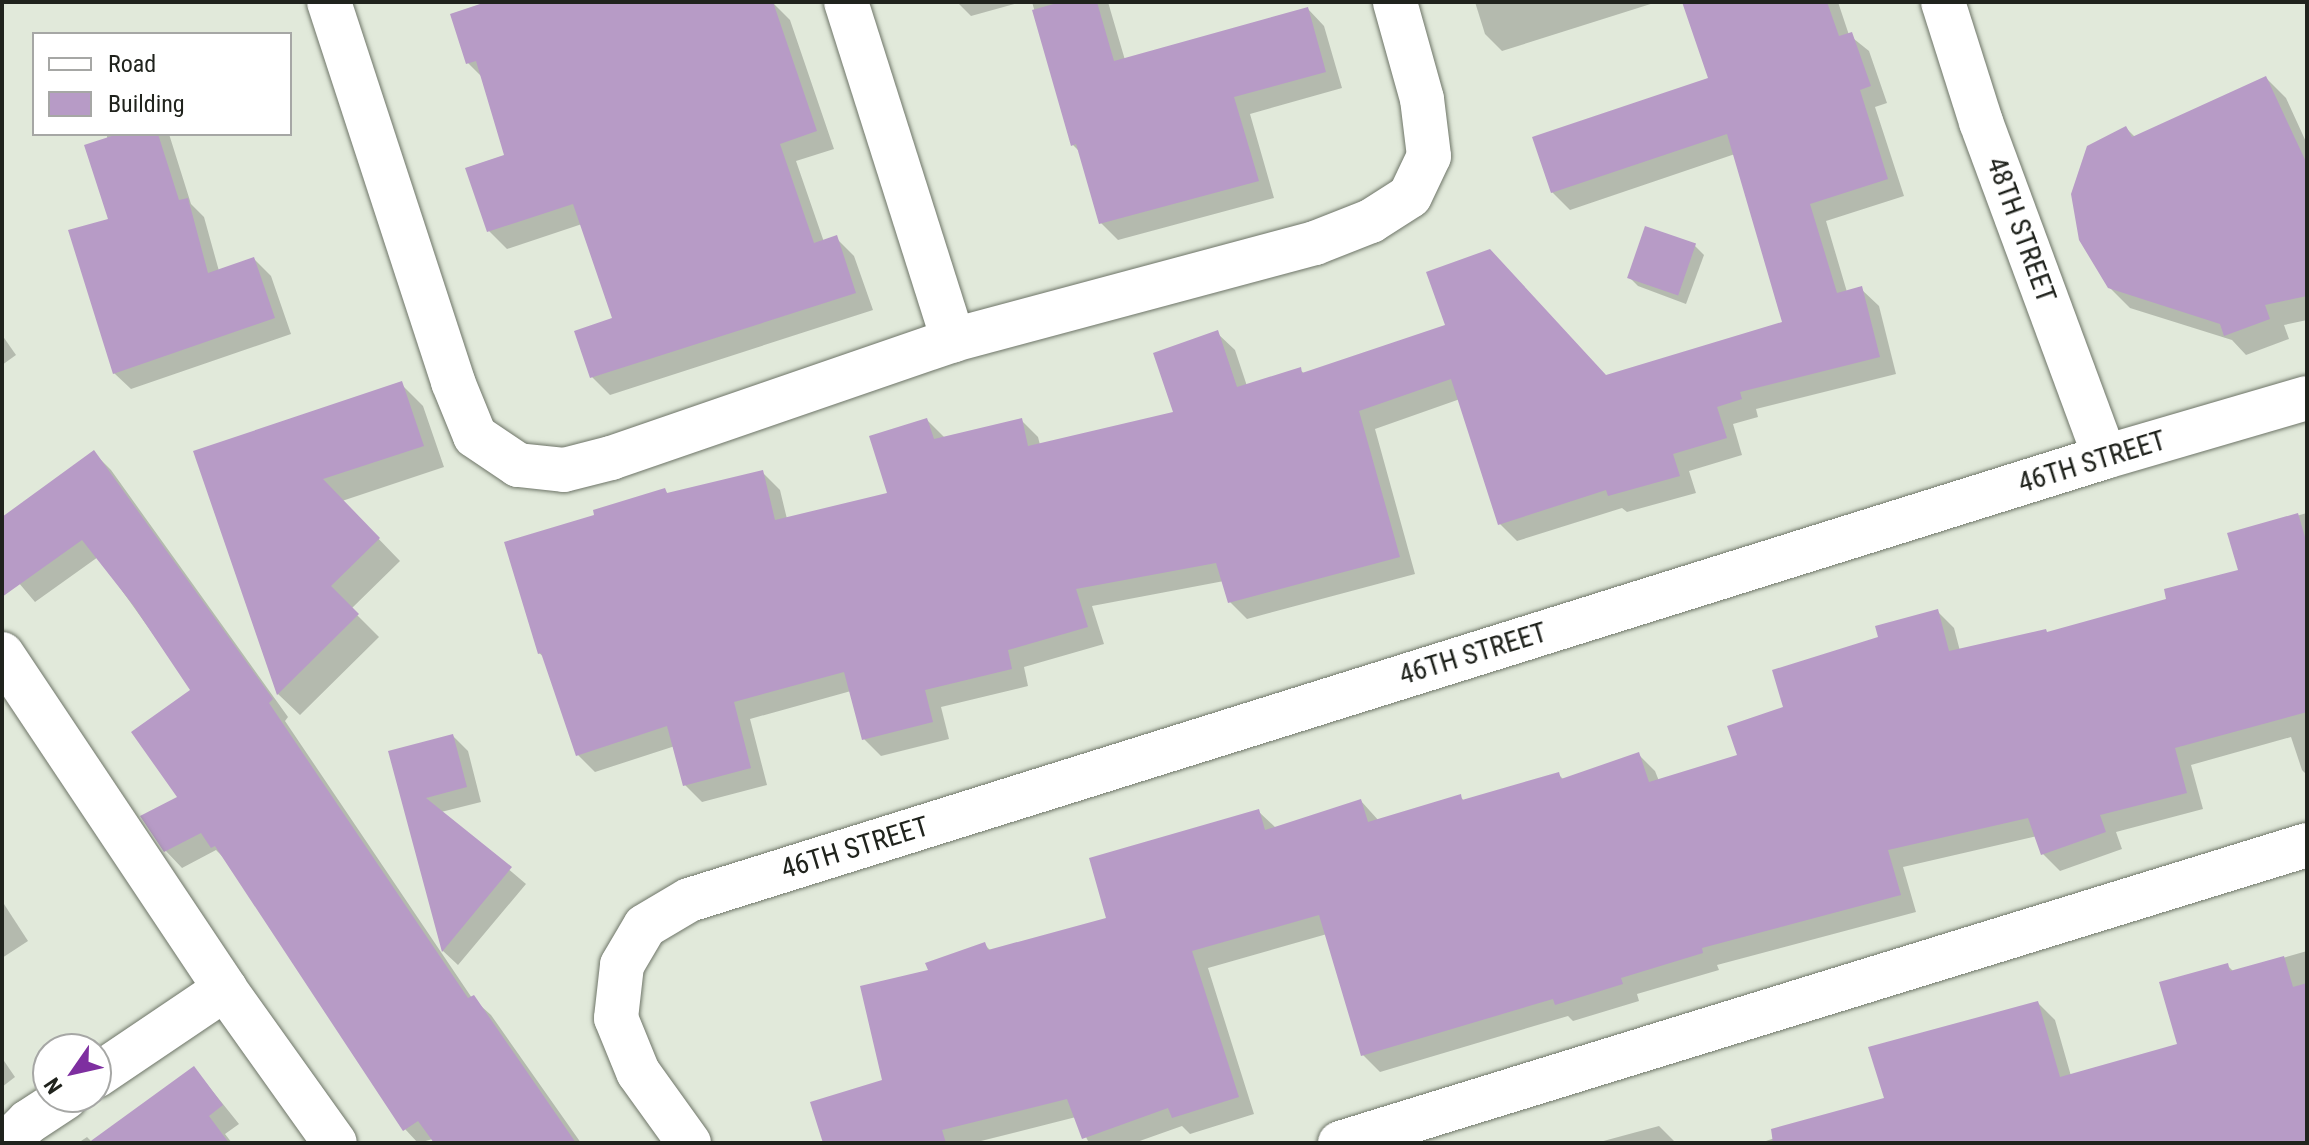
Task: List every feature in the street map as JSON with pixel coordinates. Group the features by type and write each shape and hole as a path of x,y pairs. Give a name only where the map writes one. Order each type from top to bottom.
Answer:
{"street":[{"path":"329,2 453,382 475,436 518,465 564,470 611,458 953,340 1315,243 1371,221 1410,196 1429,156 1422,99 1395,2"},
{"path":"846,2 953,340"},
{"name":"48TH STREET","path":"1943,2 1981,122 2105,457"},
{"name":"46TH STREET","path":"689,1143 638,1072 616,1018 622,965 645,926 689,900 2105,457 2307,398"},
{"path":"2,654 225,989 335,1143"},
{"path":"1340,1143 2307,845"},
{"path":"112,1065 225,989"},
{"path":"7,1143 42,1113"}],"building":[{"path":"486,2 773,2 817,131 780,144 814,243 837,235 856,293 590,378 574,331 612,318 573,204 487,232 465,168 504,155 476,61 466,64 450,14"},
{"path":"1061,2 1097,2 1114,61 1308,7 1326,72 1234,97 1259,181 1099,224 1076,144 1071,146 1032,10"},
{"path":"1682,2 1827,2 1839,36 1852,32 1871,86 1860,90 1888,179 1810,204 1837,293 1862,286 1880,357 1740,392 1742,399 1717,407 1727,438 1673,454 1680,476 1608,496 1606,490 1498,525 1451,379 1359,411 1400,557 1228,603 1216,563 1076,589 1088,627 1008,650 1012,669 925,690 933,722 862,740 844,672 734,702 751,768 683,786 667,726 576,756 541,653 538,654 504,542 594,515 593,510 665,488 667,493 763,470 775,520 887,493 869,436 927,418 934,439 1022,418 1028,446 1173,412 1153,353 1218,330 1237,387 1301,367 1302,373 1445,325 1426,272 1490,249 1606,375 1782,322 1727,134 1551,193 1532,137 1708,78"},
{"path":"2266,76 2307,164 2307,296 2265,305 2270,319 2224,336 2220,324 2108,288 2079,240 2071,194 2087,146 2126,126 2132,137"},
{"path":"112,136 159,136 179,200 188,198 208,273 254,257 275,318 113,374 68,230 108,219 84,145"},
{"path":"1645,226 1696,244 1678,296 1627,278"},
{"path":"402,381 424,446 323,479 380,538 331,586 359,614 277,695 193,451"},
{"path":"94,450 273,699 269,703 468,998 474,995 576,1143 434,1143 418,1121 403,1131 215,846 211,848 201,833 164,852 140,816 177,797 131,732 190,690 133,605 82,540 2,597 2,517"},
{"path":"2298,513 2307,544 2307,712 2175,748 2187,793 2100,815 2106,832 2041,855 2028,818 1888,850 1901,895 1702,948 1703,953 1621,978 1623,984 1555,1005 1553,999 1361,1056 1319,915 1192,951 1239,1097 1172,1118 1168,1108 1082,1139 1067,1099 942,1130 946,1143 823,1143 810,1102 882,1080 860,986 928,970 925,963 985,942 988,950 1106,918 1089,858 1259,809 1265,830 1361,799 1368,822 1461,794 1462,800 1559,772 1561,779 1639,752 1649,782 1737,755 1727,726 1783,707 1772,670 1878,637 1875,626 1938,609 1949,651 2046,629 2047,632 2166,599 2164,589 2238,570 2227,533"},
{"path":"453,734 467,787 426,798 512,867 442,952 388,751"},
{"path":"2284,956 2293,987 2307,983 2307,1143 1773,1143 1771,1129 1884,1098 1868,1047 2038,1001 2060,1077 2177,1044 2159,982 2228,963 2230,971"},
{"path":"194,1066 223,1105 209,1116 229,1143 88,1143"}]}
